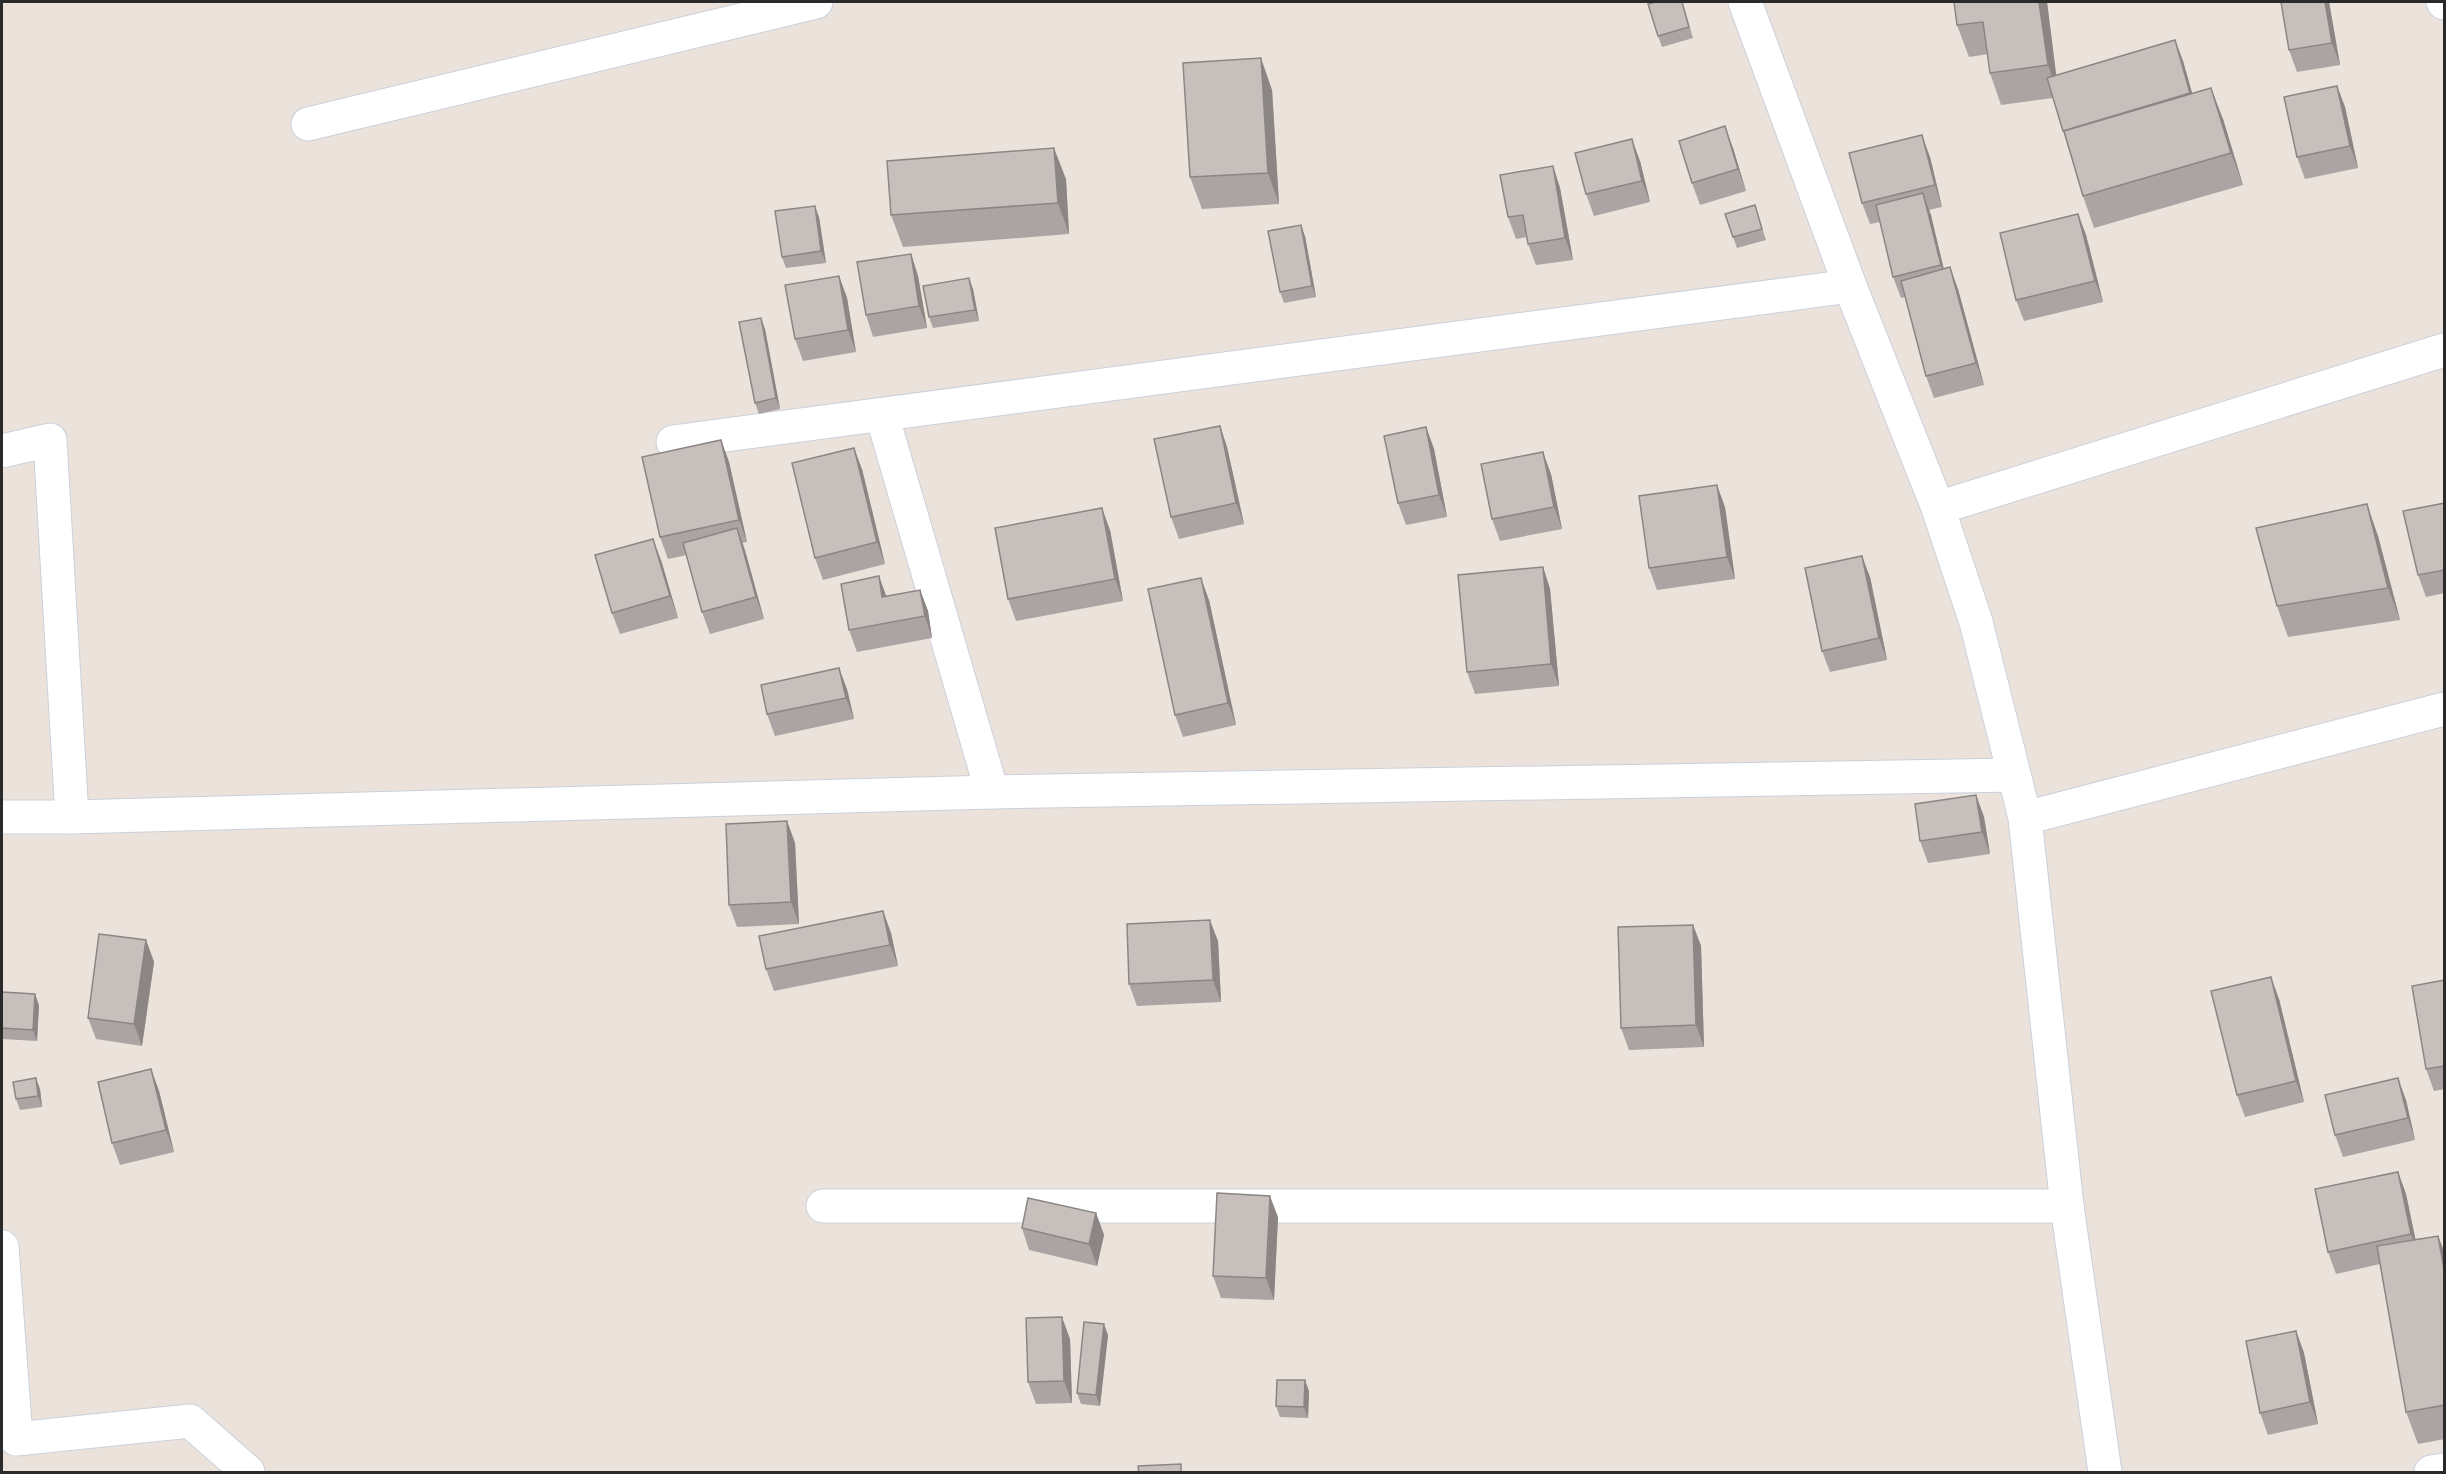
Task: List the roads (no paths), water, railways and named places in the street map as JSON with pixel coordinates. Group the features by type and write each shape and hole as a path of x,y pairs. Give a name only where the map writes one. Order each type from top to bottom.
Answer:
{"street":[{"path":"308,124 816,2"},
{"path":"1745,2 1850,286 1938,508 1976,621 2025,818 2067,1206 2105,1473"},
{"path":"673,442 1850,286"},
{"path":"1938,508 2445,350"},
{"path":"882,415 992,792"},
{"path":"2,451 50,441 72,818"},
{"path":"2025,818 2445,709"},
{"path":"2,817 72,818 992,792 2014,775"},
{"path":"822,1206 2067,1206"},
{"path":"2,1247 16,1439 190,1421 248,1473"},
{"path":"2431,1473 2445,1470"}]}
